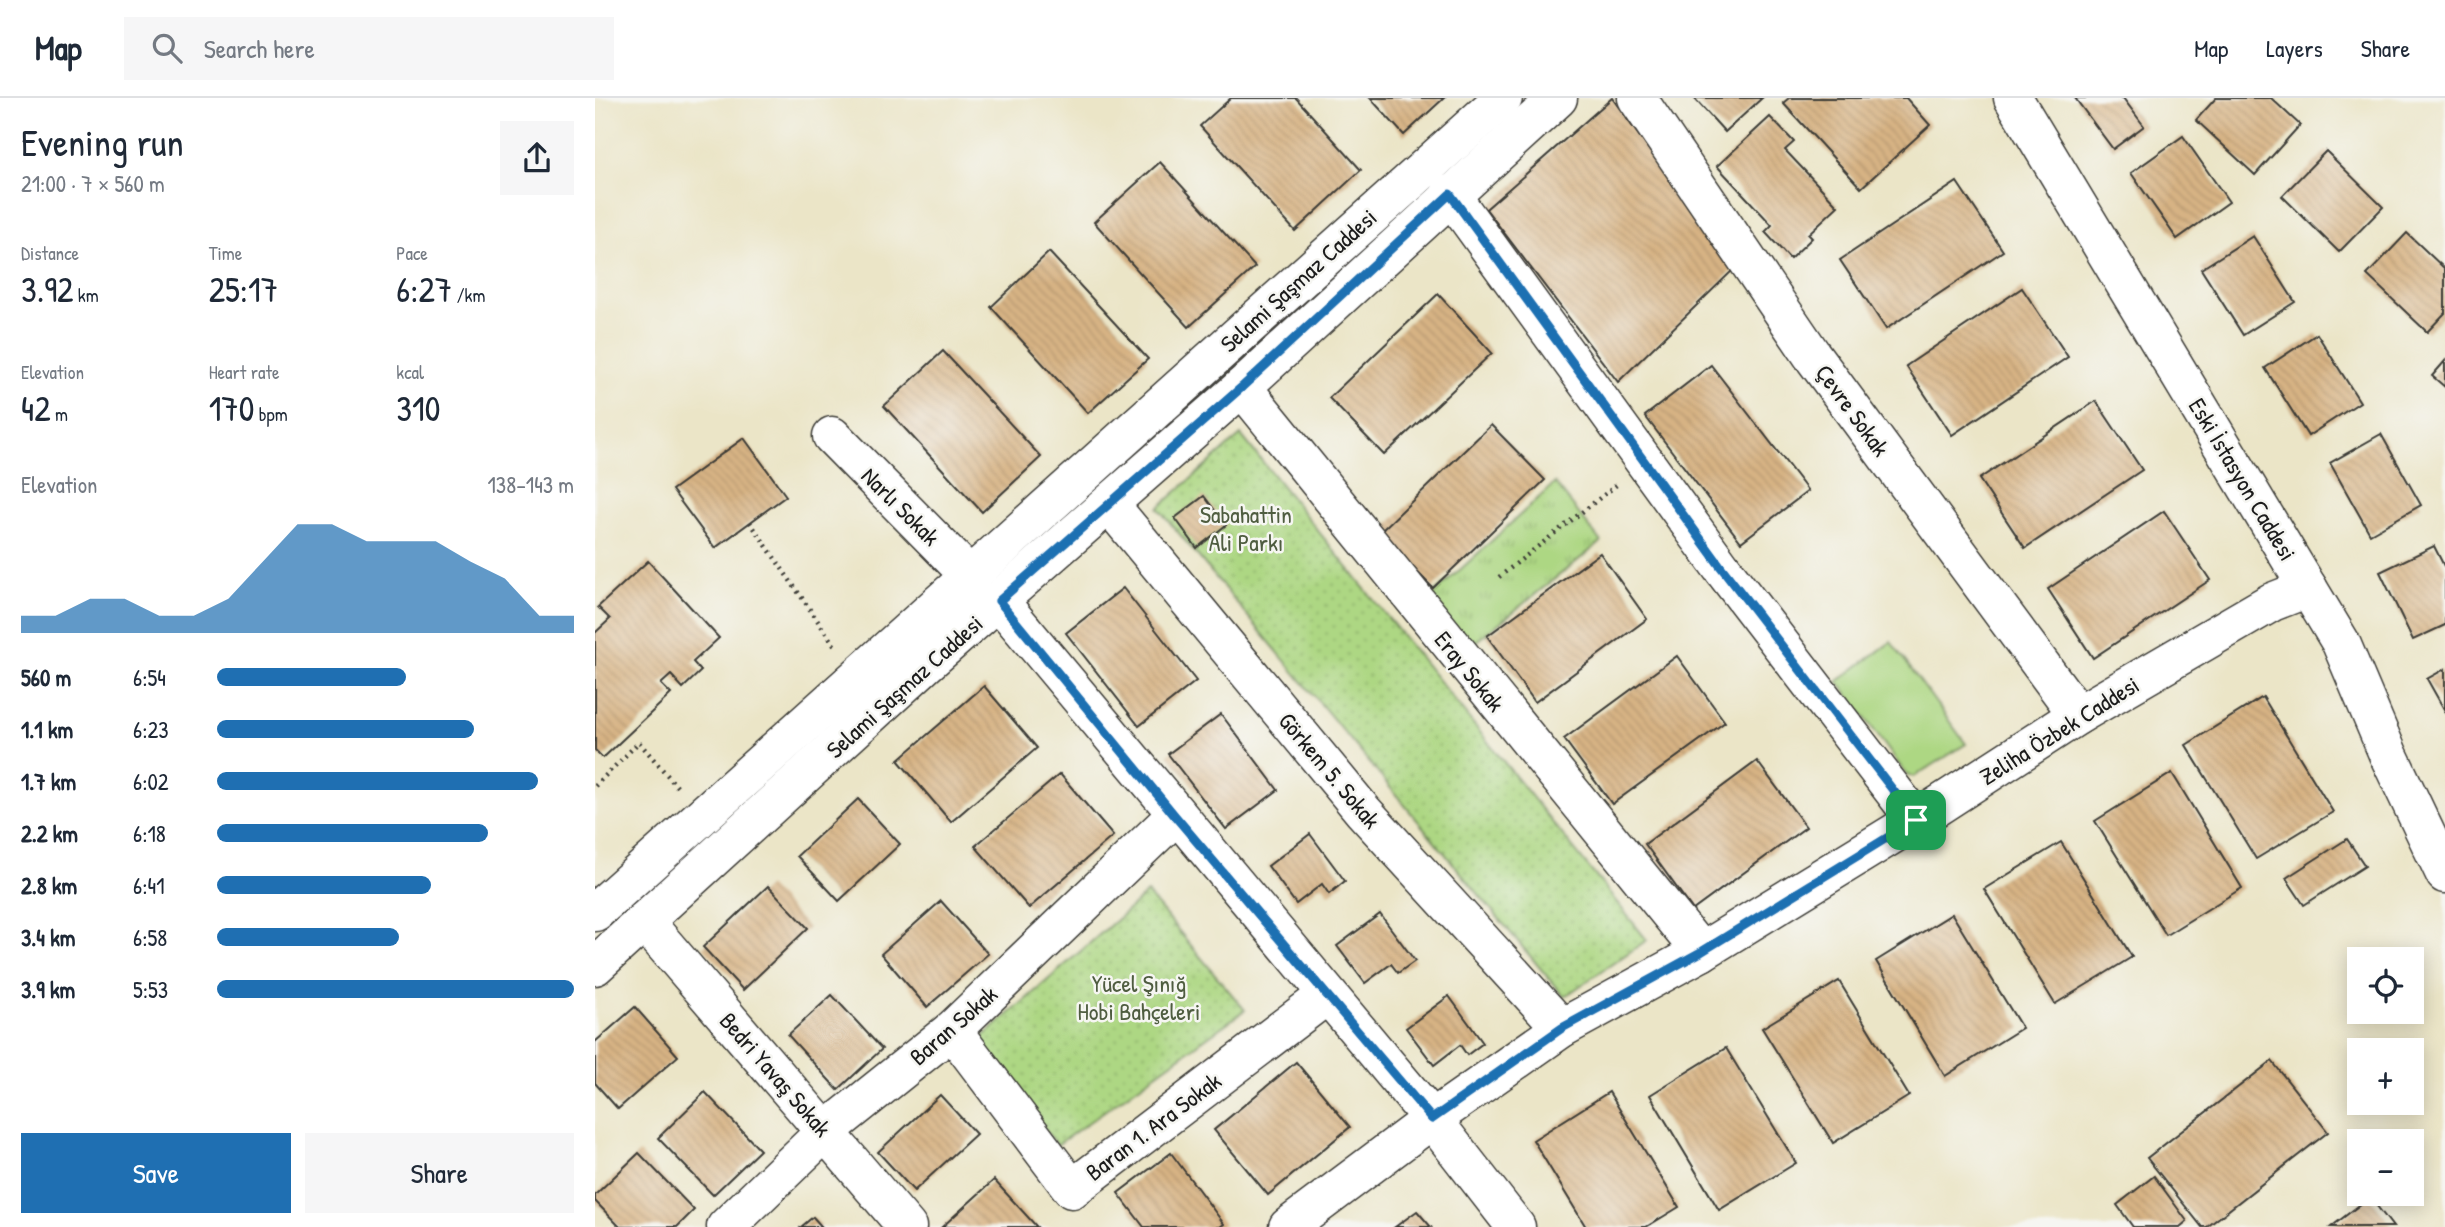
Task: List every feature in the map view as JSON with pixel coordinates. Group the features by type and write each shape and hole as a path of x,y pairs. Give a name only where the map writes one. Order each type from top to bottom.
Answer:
{"street":[{"name":"Selami Şaşmaz Caddesi","path":"595,912 1503,98"},
{"name":"Selami Şaşmaz Caddesi","path":"595,966 999,601 1242,387 1558,98"},
{"name":"Çevre Sokak","path":"1637,98 1812,355 2078,715"},
{"name":"Eski İstasyon Caddesi","path":"2013,98 2341,643 2388,754 2442,859"},
{"path":"1450,194 1721,567 1916,820"},
{"name":"Eray Sokak","path":"1242,387 1701,952"},
{"name":"Narlı Sokak","path":"832,436 971,577 999,601"},
{"name":"Görkem 5. Sokak","path":"1109,504 1363,811 1562,1028"},
{"name":"Zeliha Özbek Caddesi","path":"1288,1227 1432,1119 1562,1028 1701,952 1916,820 2078,715 2272,602 2308,588"},
{"path":"999,601 1175,816 1432,1119 1516,1227"},
{"name":"Baran Sokak","path":"726,1227 826,1131 952,1030 1175,816"},
{"name":"Bedri Yavaş Sokak","path":"644,921 907,1227"},
{"name":"Baran 1. Ara Sokak","path":"952,1030 1072,1189 1327,995"}],"path":[{"path":"1499,577 1644,463"},
{"path":"750,522 857,678"},
{"path":"595,786 639,742 702,817"}],"green space":[{"name":"Sabahattin Ali Parkı","path":"1241,435 1647,940 1564,997 1158,508"},
{"path":"1555,483 1601,542 1469,647 1428,599"},
{"path":"1891,642 1966,744 1914,777 1906,774 1838,681"},
{"name":"Yücel Şınığ Hobi Bahçeleri","path":"1147,893 1245,1010 1057,1145 976,1043"}],"building":[{"path":"1231,98 1296,98 1361,170 1295,231 1200,126"},
{"path":"1370,98 1444,98 1404,135"},
{"path":"1612,98 1734,269 1618,382 1486,209"},
{"path":"1694,98 1762,98 1725,132"},
{"path":"1789,98 1906,98 1930,125 1861,188 1783,103"},
{"path":"2075,98 2123,98 2144,126 2113,149"},
{"path":"2216,98 2271,98 2300,125 2255,175 2196,120"},
{"path":"1770,117 1794,142 1785,150 1838,206 1808,234 1812,238 1790,259 1765,232 1772,225 1717,166"},
{"path":"2183,136 2229,202 2177,239 2131,173"},
{"path":"2326,151 2383,207 2339,252 2282,196"},
{"path":"1160,162 1255,267 1189,327 1094,222"},
{"path":"1957,182 2003,251 1886,329 1840,260"},
{"path":"2407,233 2445,269 2445,313 2427,332 2367,275"},
{"path":"2253,236 2295,302 2243,335 2201,269"},
{"path":"1049,252 1148,359 1088,413 991,307"},
{"path":"2022,288 2068,357 1952,435 1906,366"},
{"path":"1438,294 1492,353 1384,455 1329,398"},
{"path":"2317,334 2360,402 2308,436 2265,368"},
{"path":"943,351 1041,457 982,512 884,406"},
{"path":"2445,361 2445,387 2432,376"},
{"path":"1711,365 1808,491 1741,542 1645,416"},
{"path":"2096,401 2142,470 2025,548 1979,479"},
{"path":"1491,425 1545,480 1433,588 1379,533"},
{"path":"2381,434 2421,505 2370,534 2330,463"},
{"path":"744,438 786,496 715,548 672,490"},
{"path":"1204,496 1226,525 1197,548 1175,518"},
{"path":"2164,511 2210,580 2093,658 2048,589"},
{"path":"2434,546 2445,568 2445,625 2413,640 2380,572"},
{"path":"1600,553 1647,619 1535,702 1487,636"},
{"path":"648,561 719,638 693,662 701,671 683,688 671,675 661,684 671,694 603,758 595,750 595,633 610,619 598,607"},
{"path":"1123,588 1196,681 1139,726 1066,633"},
{"path":"1677,656 1725,722 1612,804 1564,739"},
{"path":"2445,669 2445,711 2427,679"},
{"path":"984,686 1037,748 951,822 898,760"},
{"path":"2263,697 2333,812 2256,859 2186,745"},
{"path":"1221,714 1278,790 1226,829 1168,754"},
{"path":"1757,761 1806,827 1693,910 1645,844"},
{"path":"2172,773 2242,888 2166,935 2095,821"},
{"path":"1060,774 1113,836 1029,908 975,846"},
{"path":"858,799 900,844 839,901 797,856"},
{"path":"1310,834 1345,881 1329,894 1322,884 1296,904 1268,866"},
{"path":"2347,839 2365,866 2304,905 2286,878"},
{"path":"2061,842 2132,957 2055,1004 1984,889"},
{"path":"768,886 808,928 743,990 703,947"},
{"path":"941,901 988,954 927,1007 881,954"},
{"path":"1380,914 1415,961 1398,973 1391,964 1365,983 1337,946"},
{"path":"1952,914 2022,1028 1945,1076 1876,961"},
{"path":"1839,981 1909,1096 1833,1143 1762,1028"},
{"path":"832,995 882,1049 838,1090 788,1035"},
{"path":"1449,996 1483,1043 1467,1055 1460,1045 1434,1065 1406,1028"},
{"path":"635,1007 678,1056 618,1109 595,1083 595,1042"},
{"path":"1726,1048 1796,1163 1719,1210 1650,1095"},
{"path":"2272,1061 2328,1132 2207,1227 2202,1227 2147,1158"},
{"path":"1296,1062 1350,1127 1268,1195 1214,1130"},
{"path":"705,1092 760,1150 713,1195 658,1138"},
{"path":"1609,1092 1679,1207 1646,1227 1586,1227 1533,1140"},
{"path":"940,1095 976,1134 914,1191 878,1152"},
{"path":"639,1153 694,1210 677,1227 620,1227 595,1201 595,1195"},
{"path":"1171,1153 1224,1224 1220,1227 1144,1227 1118,1193"},
{"path":"2154,1176 2187,1221 2180,1227 2133,1227 2117,1205"},
{"path":"994,1180 1037,1227 942,1227"},
{"path":"2358,1206 2377,1206 2393,1227 2331,1227"},
{"path":"1417,1211 1431,1227 1395,1227"},
{"path":"813,1217 822,1227 801,1227"}],"route":[{"path":"1450,194 1721,567 1916,820 1701,952 1562,1028 1432,1119 1175,816 999,601 1242,387 1450,194"}]}
